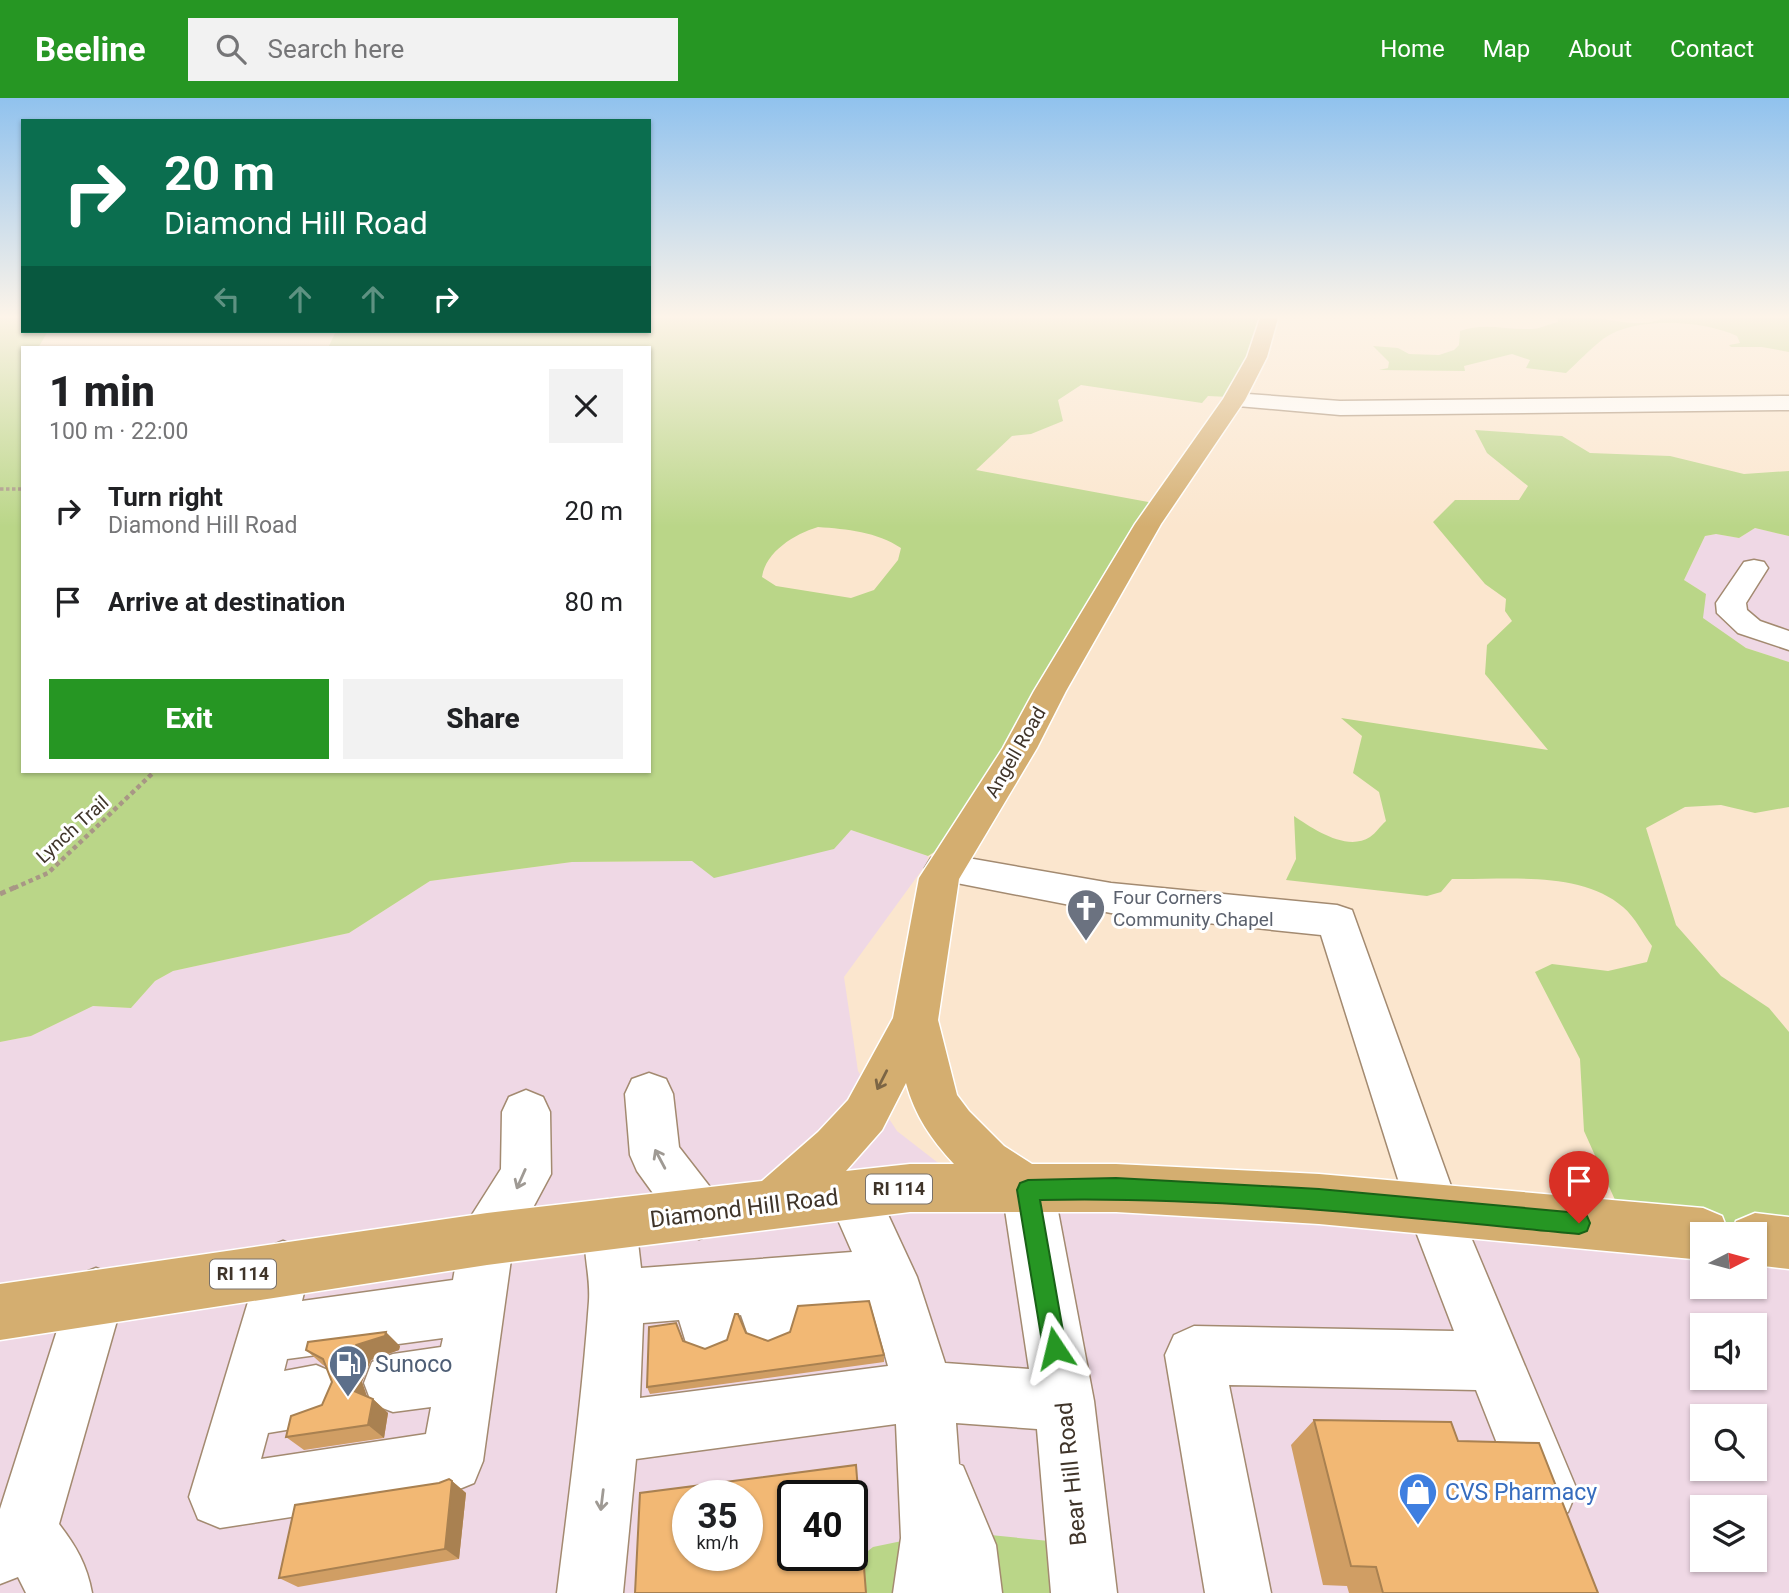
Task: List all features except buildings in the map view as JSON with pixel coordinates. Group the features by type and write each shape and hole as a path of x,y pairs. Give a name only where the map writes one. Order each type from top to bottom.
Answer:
{"main road":[{"name":"Angell Road","path":"1028,1190 986,1162 952,1127 936,1104 915,1020 939,878 1020,748 1050,691 1148,524 1241,388"},
{"path":"772,1206 836,1148 865,1115 915,1020"},
{"name":"Diamond Hill Road","path":"0,1312 487,1239 910,1188 1156,1191 1319,1199 1690,1233"},
{"path":"1768,1241 1789,1243"}],"street":[{"path":"1234,400 1340,408 1789,403"},
{"path":"1754,568 1731,603 1732,613 1749,627 1789,641"},
{"path":"945,868 1111,898 1337,921 1434,1211 1568,1546"},
{"path":"649,1094 655,1155 699,1214"},
{"path":"283,1268 220,1497 452,1461 487,1239 526,1174 526,1112"},
{"name":"Bear Hill Road","path":"1028,1190 1063,1401 1084,1593"},
{"path":"853,1195 890,1278 924,1391 933,1538 926,1593"},
{"path":"590,1593 608,1432 617,1297 610,1225"},
{"path":"617,1297 707,1308 827,1296 890,1278"},
{"path":"59,1593 56,1574 13,1542 96,1296"},
{"path":"265,1334 477,1305"},
{"path":"1238,1593 1195,1355 1494,1361"},
{"path":"393,1384 466,1373"},
{"path":"608,1432 706,1403 832,1387 1063,1401"},
{"path":"245,1406 316,1395"},
{"path":"928,1456 964,1545 969,1593"}],"path":[{"path":"0,488 21,489"},
{"name":"Lynch Trail","path":"0,894 48,873 154,773"}],"shaded area":[{"path":"1755,528 1789,536 1789,662 1746,648 1702,618 1706,594 1684,580 1705,536 1716,534 1739,538"},
{"path":"851,830 928,856 927,863 844,977 858,1071 897,1131 964,1183 1690,1240 1690,1299 1767,1299 1768,1246 1789,1248 1789,1593 0,1593 0,1042 31,1036 93,1006 131,1008 155,981 173,971 349,933 430,881 572,862 692,861 833,849"}],"green space":[{"path":"0,388 21,388 21,773 651,773 651,388 1077,388 1058,400 1063,421 1031,434 1012,436 976,470 1159,504 957,821 936,851 928,856 851,830 834,849 714,878 692,861 572,862 430,881 349,933 173,971 155,981 131,1008 93,1006 31,1036 0,1042","holes":["818,527 872,535 901,548 898,560 874,590 851,598 776,586 762,577 769,559 791,539"]},
{"path":"1100,388 1233,388 1229,397 1208,396 1202,403"},
{"path":"1475,430 1562,436 1590,453 1670,456 1744,474 1789,471 1789,536 1755,528 1739,538 1716,534 1705,536 1684,580 1706,594 1703,618 1746,648 1789,662 1789,807 1755,813 1721,805 1685,807 1646,828 1676,925 1721,976 1769,1008 1789,1032 1789,1248 1768,1239 1768,1222 1690,1222 1690,1232 1629,1231 1584,1131 1580,1059 1535,972 1552,964 1608,971 1647,962 1652,946 1623,907 1606,895 1586,887 1542,880 1452,879 1441,892 1427,896 1286,880 1296,859 1294,816 1330,837 1351,842 1370,837 1386,821 1379,792 1353,773 1362,736 1341,718 1548,750 1485,674 1487,645 1512,621 1505,611 1506,599 1485,584 1433,522 1455,500 1519,500 1528,486 1487,453"},
{"path":"950,1531 1049,1541 1054,1593 815,1593 843,1571 868,1571 868,1551 873,1547"}],"place":[{"name":"Four Corners Community Chapel","path":"1086,942"},
{"name":"Sunoco","path":"348,1398"},
{"name":"CVS Pharmacy","path":"1418,1526"}],"route":[{"path":"1055,1348 1028,1190 1116,1188 1319,1199 1579,1223"}]}
